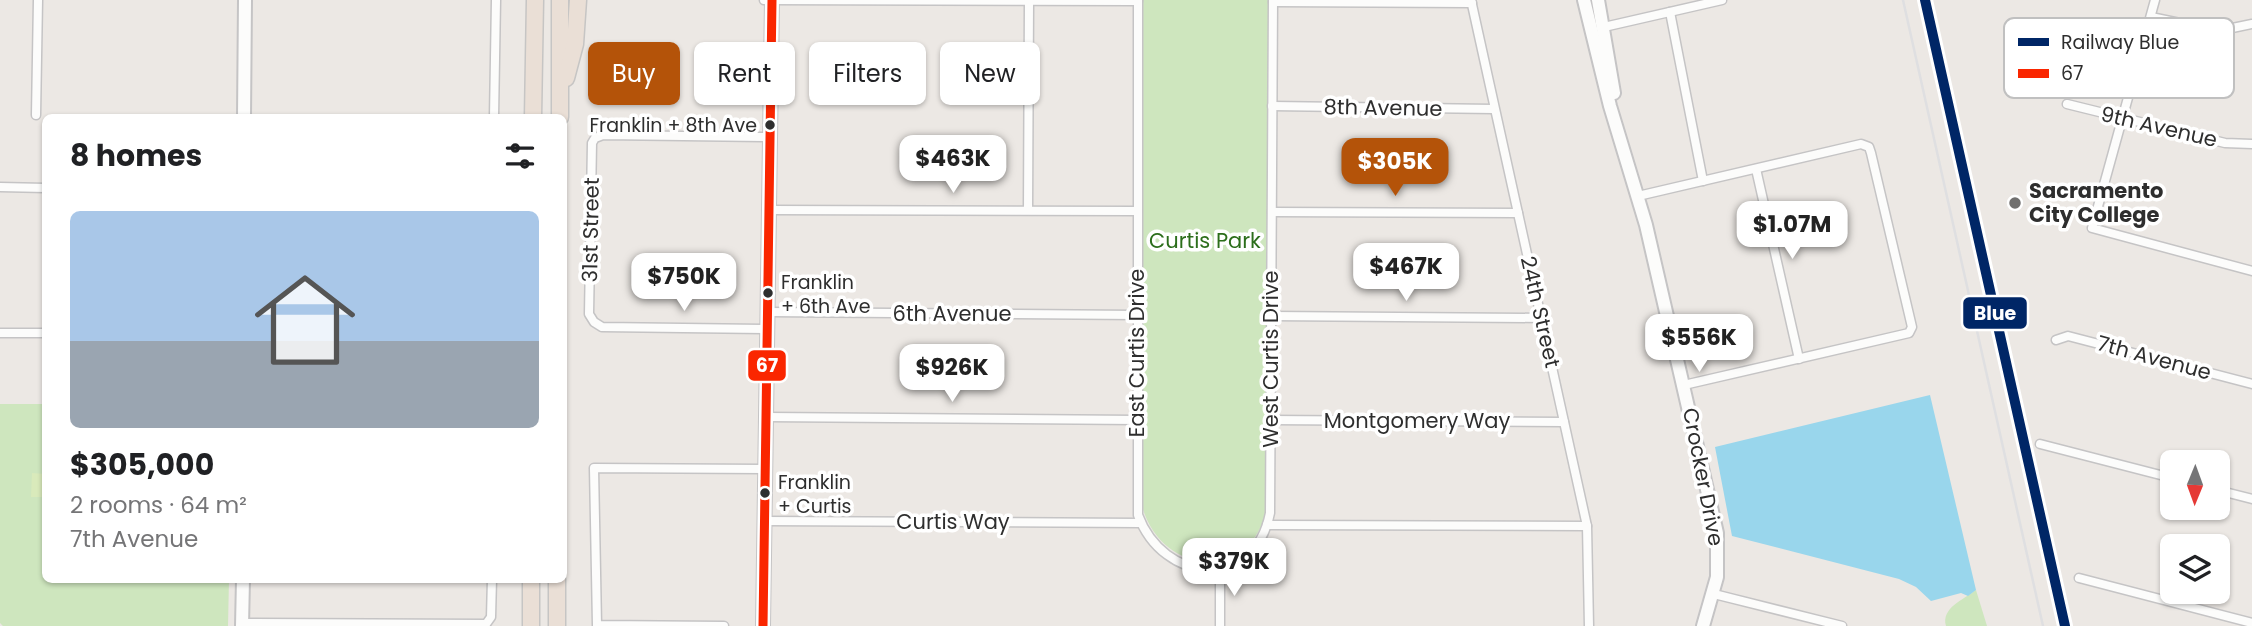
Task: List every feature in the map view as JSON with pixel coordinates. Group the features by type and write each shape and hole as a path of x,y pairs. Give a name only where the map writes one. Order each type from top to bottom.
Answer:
{"highway":[{"path":"529,0 534,62"},
{"path":"533,114 535,0"},
{"path":"560,0 561,114"},
{"path":"561,97 575,44 578,0"},
{"path":"531,583 531,626"},
{"path":"557,583 557,626"}],"street":[{"path":"36,115 38,0"},
{"path":"244,114 245,0"},
{"path":"494,114 496,0"},
{"path":"764,0 1138,1"},
{"path":"763,626 772,0"},
{"name":"Crocker Drive","path":"1584,0 1638,196 1717,533 1718,566 1714,594 1703,626"},
{"name":"Crocker Drive","path":"1598,0 1618,124"},
{"path":"1604,27 1722,0"},
{"path":"2155,0 2151,17 2156,18"},
{"path":"1028,210 1029,1"},
{"name":"East Curtis Drive","path":"1138,1 1137,505 1141,523 1159,550 1198,569 1220,570"},
{"path":"1273,1 1472,2"},
{"name":"West Curtis Drive","path":"1267,525 1273,1"},
{"name":"24th Street","path":"1472,2 1587,526 1589,626"},
{"path":"1670,12 1703,181"},
{"path":"2234,28 2252,24"},
{"path":"2128,98 2092,228 2252,271"},
{"name":"9th Avenue","path":"2067,104 2225,143 2252,144"},
{"name":"8th Avenue","path":"1272,106 1494,109"},
{"name":"31st Street","path":"768,329 602,327 594,322 589,314 592,143 595,138 603,135 770,137"},
{"path":"1638,196 1865,145 1874,162 1893,239 1912,327 1909,333 1684,385"},
{"path":"1756,169 1799,359"},
{"path":"0,187 42,188"},
{"path":"769,209 1137,211"},
{"path":"1272,212 1518,214"},
{"name":"6th Avenue","path":"768,313 1136,315"},
{"path":"1271,316 1541,318"},
{"path":"0,333 42,333"},
{"name":"7th Avenue","path":"2056,340 2068,336 2252,384"},
{"path":"767,417 1138,420"},
{"name":"Montgomery Way","path":"1270,420 1564,422"},
{"path":"2040,444 2160,475"},
{"path":"724,626 597,625 593,468 766,469"},
{"path":"2230,493 2252,499"},
{"name":"Curtis Way","path":"765,522 1141,523"},
{"path":"1220,626 1220,570 1250,553 1267,525 1587,526"},
{"path":"2079,578 2252,623"},
{"path":"243,583 242,624 447,625 488,623 491,617 492,583"},
{"path":"1714,594 1842,626"}],"green space":[{"name":"Curtis Park","path":"1143,0 1270,0 1268,505 1259,531 1244,548 1226,559 1205,561 1185,557 1166,545 1151,527 1141,502"},
{"path":"0,404 42,404 42,583 229,583 228,626 3,626 0,623"},
{"path":"32,473 42,474 42,497 31,497"},
{"path":"1976,590 1987,626 1946,626 1945,620 1950,609"}],"water":[{"path":"1930,395 1976,590 1968,596 1961,593 1931,601 1916,587 1899,579 1732,536 1715,447"}],"railway":[{"path":"1903,0 2043,626"}],"rail line":[{"name":"Blue","path":"1925,0 2065,626"}],"transit line":[{"name":"67","path":"763,626 772,0"}],"place":[{"name":"Franklin + 8th Ave","path":"770,125"},
{"name":"Sacramento City College","path":"2015,203"},
{"name":"Franklin + 6th Ave","path":"768,293"},
{"name":"Franklin + Curtis","path":"765,493"}]}
